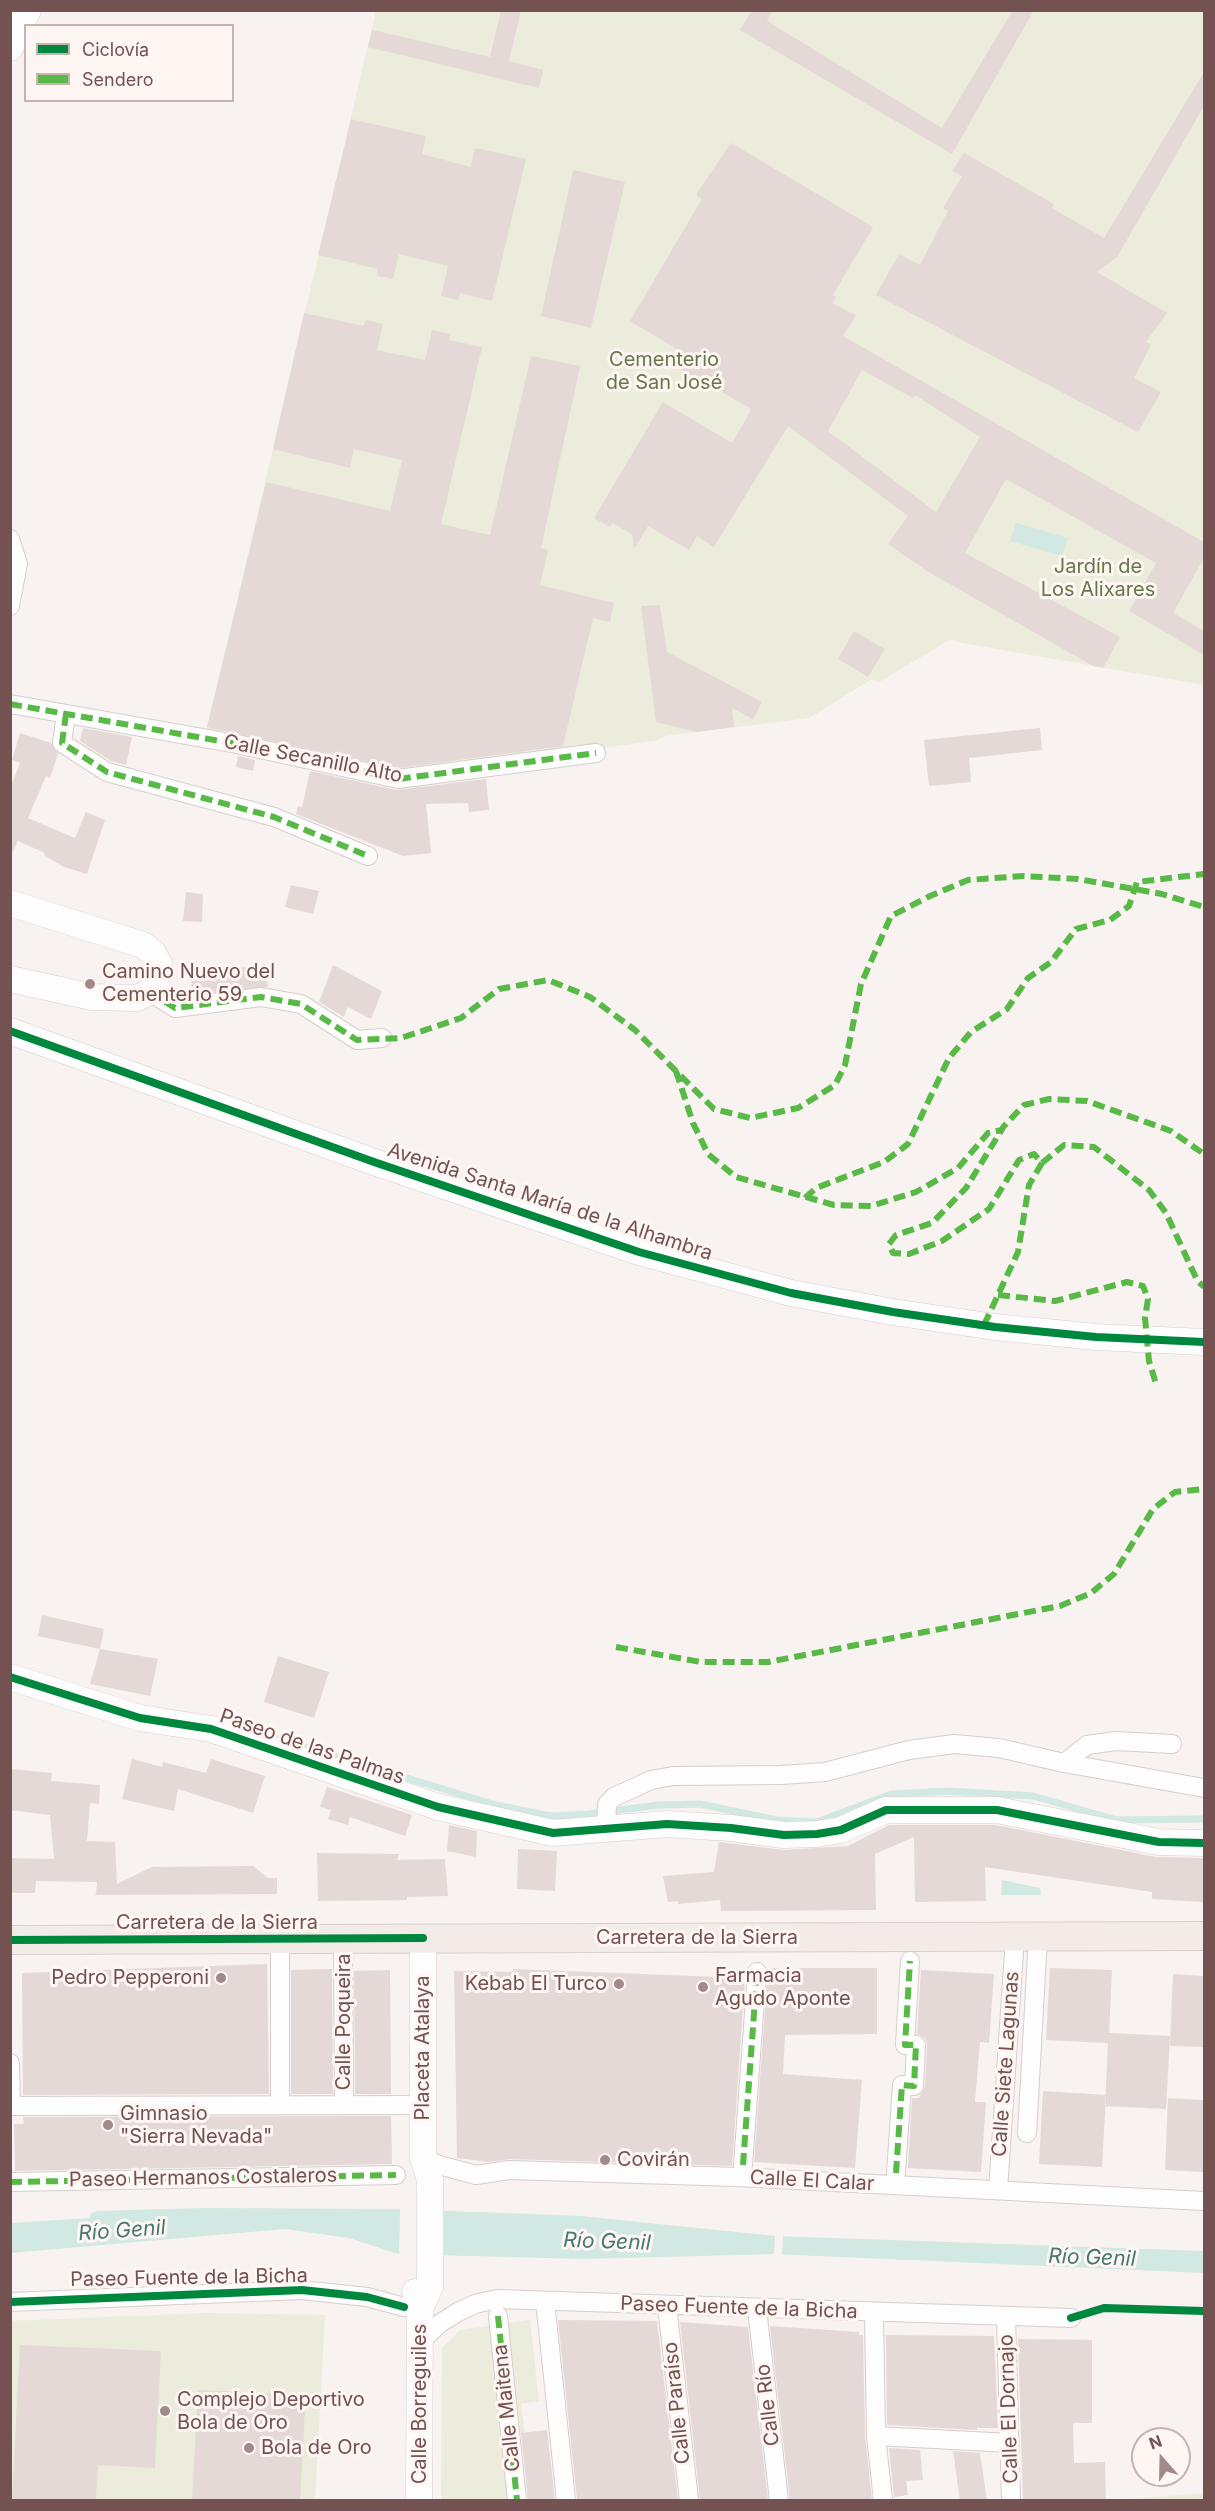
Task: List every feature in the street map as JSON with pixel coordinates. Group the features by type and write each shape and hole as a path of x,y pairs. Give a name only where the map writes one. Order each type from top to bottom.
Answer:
{"main road":[{"name":"Carretera de la Sierra","path":"10,1940 1204,1935"}],"street":[{"path":"10,48 28,10"},
{"path":"10,540 18,564 10,606"},
{"name":"Calle Secanillo Alto","path":"10,704 237,744 398,779 596,753"},
{"path":"66,714 62,742 108,772 274,817 368,856"},
{"path":"10,903 143,945 153,953 159,964 157,981 150,992 137,998 92,997 10,979"},
{"path":"150,992 175,1008 261,997 301,1004 357,1040 382,1038"},
{"name":"Avenida Santa María de la Alhambra","path":"10,1031 374,1162 639,1252 791,1293 893,1312 994,1327 1096,1337 1204,1342"},
{"name":"Paseo de las Palmas","path":"10,1677 140,1718 212,1729 438,1807 508,1825 553,1833 573,1833 606,1817 784,1835 817,1834 842,1830 886,1810 997,1810 1159,1842 1204,1843"},
{"path":"1064,1763 1087,1745 1116,1741 1172,1744"},
{"name":"Paseo de las Palmas","path":"606,1817 614,1797 651,1780 673,1776 781,1775 825,1772 909,1750 954,1744 999,1748 1064,1763 1204,1788"},
{"name":"Calle Siete Lagunas","path":"1027,1937 1027,2133"},
{"name":"Calle Siete Lagunas","path":"998,2190 1027,1937"},
{"name":"Placeta Atalaya","path":"417,2297 416,2173 423,2105 423,1938"},
{"path":"280,1939 280,2105"},
{"name":"Calle Poqueira","path":"343,1939 344,2105"},
{"path":"896,2174 902,2085 914,2086 916,2045 905,2045 910,1961"},
{"name":"Carretera de la Sierra","path":"743,2165 757,1972"},
{"path":"10,2063 11,2106 423,2105"},
{"name":"Calle El Calar","path":"416,2173 476,2175 509,2170 568,2172 1204,2201"},
{"name":"Paseo Hermanos Costaleros","path":"10,2182 416,2173"},
{"name":"Paseo Fuente de la Bicha","path":"10,2302 302,2290 368,2297 417,2297"},
{"name":"Calle Borreguiles","path":"417,2297 420,2342 419,2500"},
{"name":"Paseo Fuente de la Bicha","path":"420,2342 439,2324 475,2304 497,2300 1006,2318 1071,2318"},
{"path":"545,2301 566,2500"},
{"name":"Calle Paraíso","path":"667,2306 688,2500"},
{"name":"Calle Río","path":"757,2309 779,2500"},
{"path":"874,2313 876,2436 883,2500"},
{"name":"Calle Maitena","path":"498,2316 517,2500"},
{"name":"Calle El Dornajo","path":"1006,2318 1011,2500"},
{"path":"876,2436 1010,2443"}],"green space":[{"name":"Cementerio de San José","path":"376,11 1204,11 1204,685 962,643 951,639 879,682 872,679 809,718 665,736 655,741 397,774 207,729"},
{"name":"Complejo Deportivo Bola de Oro","path":"205,2313 325,2315 315,2500 11,2500 10,2321"},
{"path":"530,2320 539,2401 521,2404 525,2433 512,2434 518,2500 441,2500 442,2348 460,2330"},
{"path":"1204,2493 1204,2500 1120,2500"}],"water":[{"path":"1016,523 1068,538 1062,556 1010,541"},
{"path":"1002,1880 1040,1888 1041,1895 1001,1895"},
{"name":"Río Genil","path":"203,2208 400,2209 581,2216 775,2236 1204,2251 1204,2273 774,2254 585,2259 398,2254 349,2238 285,2229 11,2253 11,2223 90,2218 91,2213 98,2211"}],"pier":[{"path":"400,2206 444,2208 444,2258 399,2257"},
{"path":"775,2233 783,2233 782,2258 774,2257"}],"building":[{"path":"501,10 521,10 509,61 543,70 539,88 368,47 372,30 490,57"},
{"path":"752,10 773,10 767,21 942,128 1013,10 1034,10 952,154 740,30"},
{"path":"1204,72 1204,106 1117,257 1097,272 1167,313 1146,342 1151,345 1134,378 1161,392 1138,432 876,295 899,254 920,265 948,211 943,208 962,176 952,171 964,153 1054,204 1052,208 1104,238"},
{"path":"351,119 426,136 422,154 471,167 475,148 526,159 492,301 460,293 458,300 441,296 448,266 399,254 393,279 377,276 378,269 318,255"},
{"path":"731,143 873,227 833,295 836,297 832,303 856,315 843,336 1204,542 1204,558 1173,613 1204,631 1204,655 1129,611 1156,563 1006,479 965,553 1120,637 1103,668 1093,666 927,571 888,544 908,516 788,426 714,547 697,536 689,550 648,526 634,549 632,534 612,523 610,527 594,518 663,402 732,443 750,412 750,408 682,370 690,357 630,321 702,199 697,196","holes":["862,370 913,398 915,395 980,437 936,512 828,431"]},
{"path":"573,170 625,182 591,328 541,316"},
{"path":"304,313 364,326 366,320 383,324 377,350 425,360 432,330 451,334 449,340 482,347 441,524 490,535 531,356 580,366 541,548 548,550 540,585 614,603 610,622 593,618 563,746 398,768 207,727 266,482 390,511 402,460 354,449 350,468 273,449"},
{"path":"660,605 667,652 762,702 753,719 732,708 734,727 697,732 656,722 641,606"},
{"path":"854,631 885,649 868,677 838,659"},
{"path":"83,728 132,737 126,765 111,761 80,741"},
{"path":"1040,728 1042,750 969,758 971,782 929,786 924,740"},
{"path":"20,733 51,743 58,754 50,778 46,776 28,818 75,838 86,812 105,820 87,874 64,867 44,855 45,853 18,841 10,858 10,788 20,763 12,760"},
{"path":"238,756 255,760 253,771 236,767"},
{"path":"310,771 396,790 486,779 489,810 469,812 468,803 426,804 431,853 403,856 296,814 298,806 302,807"},
{"path":"291,885 319,891 313,914 285,907"},
{"path":"186,892 203,894 202,922 183,921"},
{"path":"265,965 268,987 191,995 192,972"},
{"path":"333,965 382,991 371,1019 348,1007 344,1017 319,1002"},
{"path":"42,1615 104,1629 100,1649 38,1636"},
{"path":"100,1649 158,1659 150,1696 90,1684"},
{"path":"278,1656 329,1672 314,1718 264,1702"},
{"path":"132,1759 162,1767 163,1762 206,1773 211,1759 265,1776 253,1813 178,1789 174,1811 122,1799"},
{"path":"10,1769 52,1773 51,1781 100,1785 99,1804 90,1803 87,1841 115,1842 117,1884 152,1867 253,1866 268,1878 277,1878 277,1894 94,1895 97,1882 36,1881 35,1893 10,1893 10,1858 54,1859 50,1815 10,1810"},
{"path":"327,1787 412,1815 405,1836 350,1817 348,1825 328,1819 331,1810 320,1807"},
{"path":"449,1825 477,1831 476,1857 447,1851"},
{"path":"889,1825 996,1825 1156,1857 1204,1858 1204,1902 1152,1899 1152,1892 985,1867 986,1901 915,1902 914,1837 875,1854 876,1910 721,1911 720,1900 678,1904 678,1901 668,1902 663,1876 714,1872 719,1842 784,1850 848,1846"},
{"path":"518,1849 557,1851 555,1891 517,1889"},
{"path":"317,1853 399,1854 397,1860 445,1859 448,1896 407,1897 407,1900 318,1901"},
{"path":"267,1964 269,2094 23,2095 22,1973"},
{"path":"768,1968 877,1968 877,2034 785,2035 783,2074 862,2080 855,2168 754,2162"},
{"path":"1050,1968 1112,1970 1109,2033 1170,2036 1166,2109 1105,2106 1108,2043 1046,2040"},
{"path":"332,1969 333,2094 291,2094 291,1970"},
{"path":"513,1969 745,1978 732,2166 509,2159 490,2162 457,2158 454,1971 513,1972"},
{"path":"390,1970 391,2094 355,2094 354,1971"},
{"path":"921,1970 994,1974 989,2043 980,2042 975,2102 986,2102 981,2172 908,2168 912,2098 919,2098 925,2087 927,2045 926,2039 917,2034"},
{"path":"1173,1974 1204,1976 1204,2047 1170,2046"},
{"path":"1043,2091 1106,2095 1102,2167 1039,2164"},
{"path":"1168,2098 1204,2100 1204,2172 1165,2170"},
{"path":"391,2116 392,2164 15,2171 14,2124 24,2124 23,2117"},
{"path":"558,2320 657,2321 678,2500 577,2500"},
{"path":"680,2322 748,2327 768,2500 700,2500"},
{"path":"770,2326 859,2332 859,2335 863,2335 865,2436 872,2500 790,2500"},
{"path":"886,2335 994,2336 998,2428 977,2428 977,2430 887,2425"},
{"path":"1018,2339 1092,2340 1092,2423 1073,2423 1074,2463 1105,2462 1106,2500 1023,2500"},
{"path":"20,2345 161,2351 155,2468 98,2465 96,2500 12,2500"},
{"name":"Bola de Oro","path":"198,2390 306,2395 300,2500 192,2500"},
{"path":"547,2430 555,2500 528,2500 521,2433"},
{"path":"889,2448 920,2450 923,2480 906,2481 908,2495 894,2497"},
{"path":"953,2451 980,2453 987,2500 960,2500"}],"waterway":[{"path":"275,1738 496,1805 551,1816 589,1814 659,1805 700,1804 777,1820 817,1822 891,1794 949,1791 1033,1796 1117,1820 1204,1819"}],"marked path":[{"path":"10,704 237,744 398,779 596,753"},
{"path":"66,714 62,743 107,772 274,817 368,856"},
{"path":"805,1198 816,1188 884,1162 908,1144 949,1058 971,1032 1007,1009 1028,978 1051,962 1076,929 1110,920 1129,906 1137,882 1204,874"},
{"path":"150,992 175,1008 261,997 301,1004 357,1040 401,1038 461,1018 499,989 548,980 590,997 635,1030 714,1109 750,1118 798,1108 835,1085 845,1065 861,984 891,916 930,896 968,880 1023,876 1078,879 1162,894 1204,907"},
{"path":"676,1071 693,1123 708,1154 736,1177 834,1205 871,1206 916,1192 958,1168 988,1133 1002,1130"},
{"path":"984,1325 1018,1252 1029,1185 1042,1163 1034,1154 1019,1160 989,1209 942,1241 909,1254 893,1253 889,1244 896,1235 932,1223 966,1188 1004,1126 1024,1105 1049,1099 1087,1101 1171,1131 1204,1154"},
{"path":"1042,1163 1064,1145 1094,1147 1149,1190 1166,1213 1197,1280 1204,1287"},
{"path":"998,1295 1055,1301 1127,1282 1143,1286 1148,1299 1145,1318 1149,1361 1157,1387"},
{"path":"616,1647 701,1662 768,1662 1060,1606 1091,1593 1114,1574 1153,1509 1175,1492 1204,1489"},
{"path":"896,2173 902,2085 914,2086 916,2045 905,2045 910,1961"},
{"path":"743,2165 757,1972"},
{"path":"10,2182 396,2175"},
{"path":"498,2316 517,2500"}],"cycle path":[{"path":"10,1031 374,1162 639,1252 791,1293 893,1312 995,1327 1096,1337 1204,1342"},
{"path":"10,1677 140,1718 211,1729 438,1807 553,1833 667,1824 731,1828 784,1835 817,1834 841,1830 886,1810 997,1810 1159,1842 1204,1843"},
{"path":"10,1940 423,1938"},
{"path":"10,2302 302,2290 367,2297 404,2307"},
{"path":"1071,2318 1104,2308 1204,2311"}],"place":[{"name":"Camino Nuevo del Cementerio 59","path":"90,984"},
{"name":"Pedro Pepperoni","path":"221,1978"},
{"name":"Kebab El Turco","path":"619,1984"},
{"name":"Farmacia Agudo Aponte","path":"703,1987"},
{"name":"Gimnasio \"Sierra Nevada\"","path":"108,2125"},
{"name":"Covirán","path":"605,2160"},
{"name":"Complejo Deportivo Bola de Oro","path":"165,2411"},
{"name":"Bola de Oro","path":"249,2448"}],"park label":[{"name":"Jardín de Los Alixares","path":"1098,578"}]}
